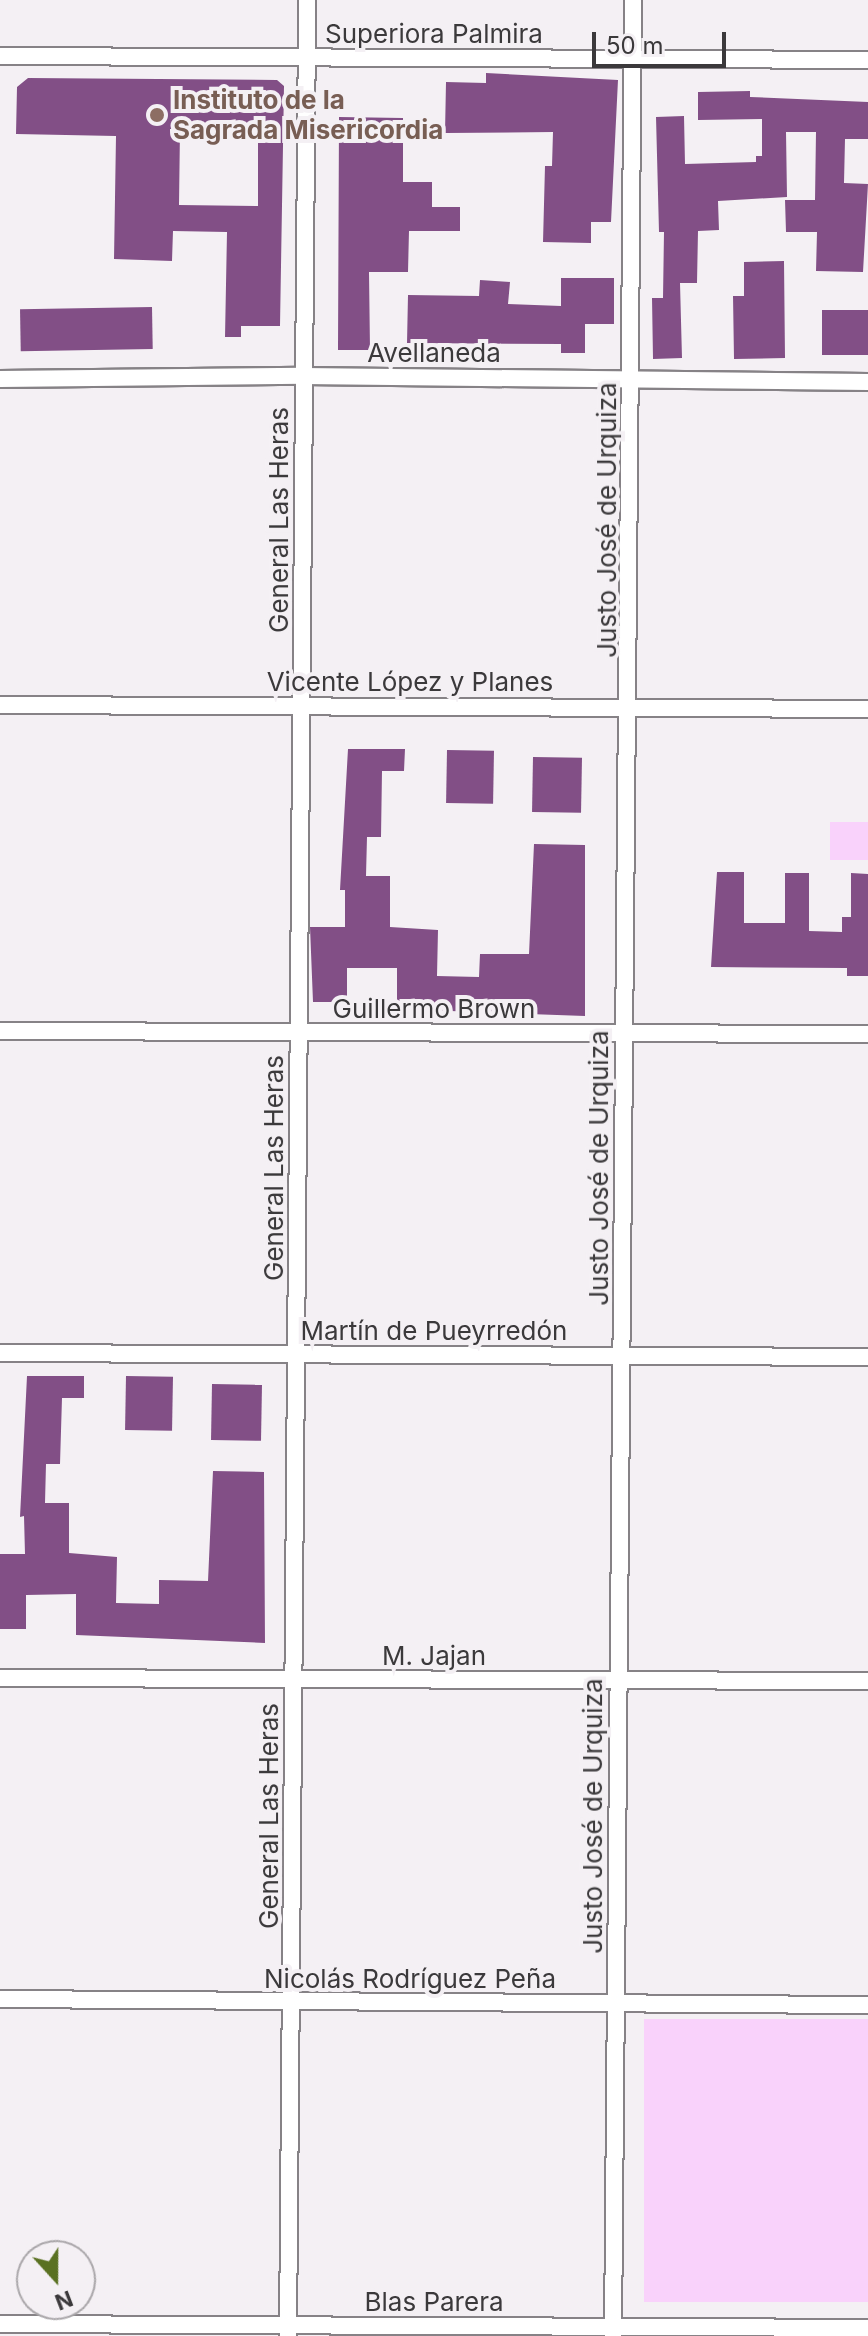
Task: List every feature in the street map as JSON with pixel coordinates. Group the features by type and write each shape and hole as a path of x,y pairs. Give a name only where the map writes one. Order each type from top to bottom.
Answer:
{"street":[{"name":"General Las Heras","path":"288,2331 304,705 307,0"},
{"name":"Justo José de Urquiza","path":"613,2331 624,1033 631,707 633,0"},
{"name":"Superiora Palmira","path":"0,56 868,60"},
{"name":"Avellaneda","path":"0,379 303,376 868,382"},
{"name":"Vicente López y Planes","path":"0,705 868,709"},
{"name":"Guillermo Brown","path":"0,1031 868,1034"},
{"name":"Martín de Pueyrredón","path":"0,1353 868,1357"},
{"name":"M. Jajan","path":"0,1678 868,1681"},
{"name":"Nicolás Rodríguez Peña","path":"0,1999 868,2005"},
{"name":"Blas Parera","path":"0,2324 288,2331 868,2328"}],"shaded area":[{"path":"830,822 868,822 868,860 830,860"},
{"path":"644,2019 868,2019 868,2302 644,2302"}],"building":[{"path":"486,73 618,80 611,222 591,222 591,243 543,242 545,166 552,166 553,132 445,133 446,82 486,83"},
{"path":"28,78 277,80 284,86 280,326 241,326 241,337 225,337 227,232 173,231 172,261 114,259 116,136 16,134 17,87","holes":["180,129 258,136 258,206 179,205"]},
{"path":"750,91 750,97 868,102 868,139 845,139 844,183 868,184 863,272 816,271 817,232 786,232 785,200 815,200 816,132 786,132 787,197 718,201 719,230 698,231 697,283 680,283 682,358 653,359 652,298 663,298 664,232 659,232 656,117 684,116 685,164 756,162 756,156 762,156 762,119 698,120 698,92"},
{"path":"339,117 403,118 403,182 432,182 432,207 460,207 460,231 409,231 408,272 369,272 370,350 338,350"},
{"path":"784,261 785,358 734,359 733,296 744,296 744,262"},
{"path":"561,278 614,278 614,324 585,324 585,353 561,353 561,344 407,343 408,295 479,296 480,280 510,282 508,304 561,306"},
{"path":"152,307 153,349 21,351 20,309"},
{"path":"822,310 868,310 868,355 822,355"},
{"path":"348,749 405,749 404,771 382,771 381,837 367,837 366,876 390,876 390,927 438,930 437,976 479,977 480,954 529,954 534,844 585,845 585,1016 397,1009 397,968 347,968 347,1002 313,1002 310,927 345,927 345,890 340,890"},
{"path":"447,750 494,751 493,804 446,803"},
{"path":"533,757 582,758 581,813 532,812"},
{"path":"717,872 744,872 744,923 785,923 785,873 809,873 809,931 842,932 842,917 851,917 851,873 868,874 868,976 847,976 847,968 711,967"},
{"path":"27,1376 84,1376 84,1398 62,1398 60,1464 46,1464 45,1503 69,1503 69,1553 117,1557 116,1603 159,1604 159,1580 208,1581 213,1471 264,1472 265,1643 76,1635 76,1594 26,1595 26,1629 0,1629 0,1554 25,1554 24,1516 20,1517"},
{"path":"126,1376 173,1377 172,1431 125,1430"},
{"path":"212,1384 262,1385 261,1441 211,1440"}],"place":[{"name":"Instituto de la Sagrada Misericordia","path":"157,115"}]}
